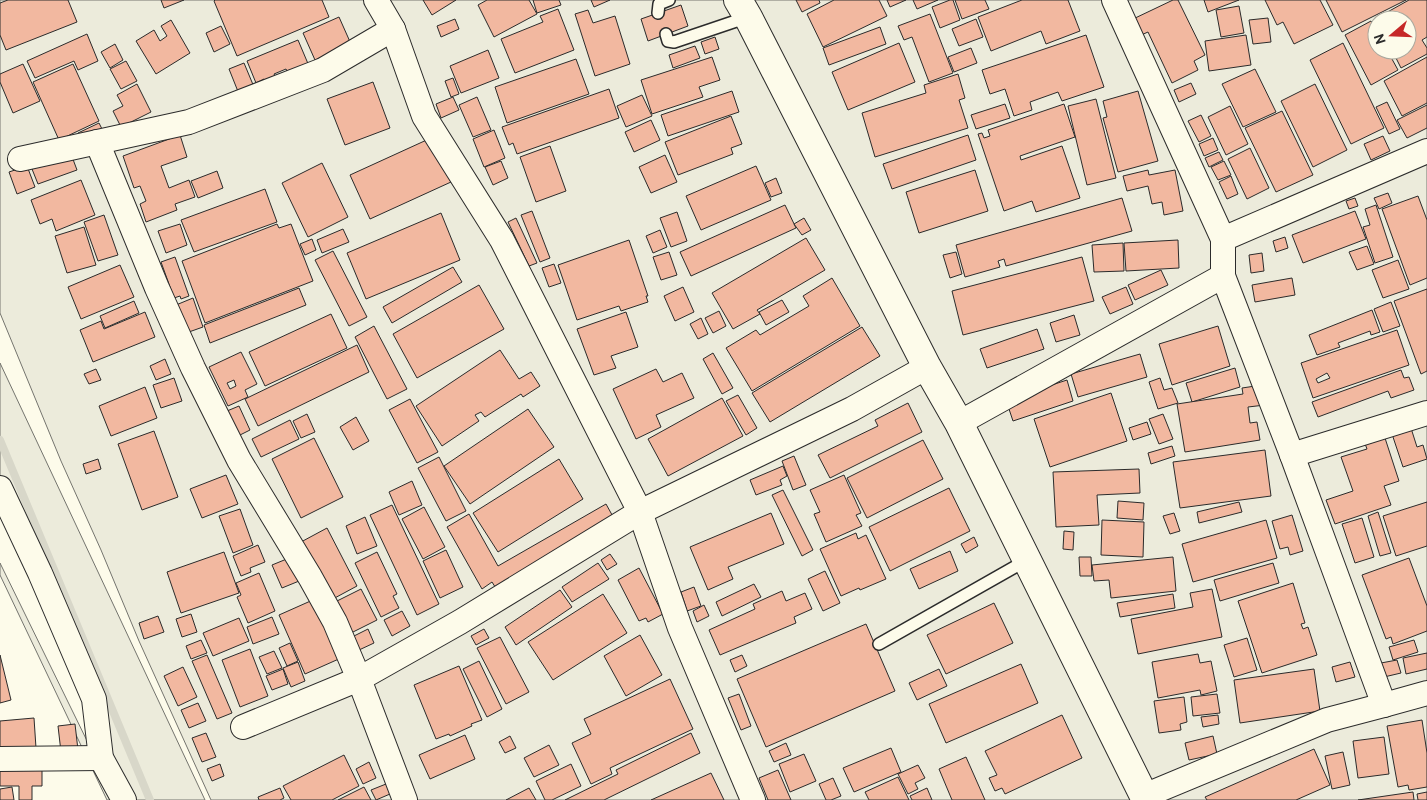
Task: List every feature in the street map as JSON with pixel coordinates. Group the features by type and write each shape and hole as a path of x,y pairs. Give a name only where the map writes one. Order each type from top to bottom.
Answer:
{"street":[{"path":"376,0 393,29 424,116 502,240 640,512 680,628 752,800"},
{"path":"1122,3 1223,239 1223,276 1292,455 1384,706"},
{"path":"743,9 927,367 959,424 1145,798 1327,720 1427,693"},
{"path":"20,158 189,122 323,70 393,29"},
{"path":"97,142 157,288 193,368 238,460 336,622 405,800"},
{"path":"1223,239 1427,151"},
{"path":"959,424 1223,276"},
{"path":"243,727 359,679 460,622 640,512 852,409 927,367"},
{"path":"1292,455 1427,413"},
{"path":"0,488 40,573 94,699 101,758 124,800"},
{"path":"0,759 101,758"}],"lane":[{"path":"658,13 659,4 669,0"},
{"path":"666,34 668,41 674,42 743,9"},
{"path":"878,644 1027,560"}],"shaded area":[{"path":"0,0 1427,0 1427,800 211,800 139,641 61,461 0,313"},
{"path":"0,363 205,800 128,800 0,499"},
{"path":"0,563 116,800 107,800 0,575"}],"building":[{"path":"8,0 68,0 77,22 6,50 0,35 0,3"},
{"path":"161,0 184,0 164,8"},
{"path":"215,0 322,0 329,17 237,56"},
{"path":"423,0 456,0 432,15"},
{"path":"487,0 529,0 537,14 494,37 478,5"},
{"path":"533,0 559,0 561,5 537,13"},
{"path":"591,0 610,0 594,7"},
{"path":"796,0 819,0 820,3 802,12"},
{"path":"834,0 879,0 887,16 823,47 807,14"},
{"path":"887,0 906,0 890,7"},
{"path":"913,0 938,0 917,9"},
{"path":"953,0 960,20 940,28 932,7"},
{"path":"955,0 985,0 989,9 962,19"},
{"path":"1022,0 1068,0 1080,31 1046,44 1041,31 991,51 978,17"},
{"path":"1173,0 1178,0 1205,55 1194,61 1198,70 1172,83 1148,32 1139,36 1131,20"},
{"path":"1204,0 1239,0 1208,12"},
{"path":"1265,0 1320,0 1333,25 1294,44 1283,22 1277,25"},
{"path":"1326,0 1406,0 1386,10 1367,10 1367,20 1342,32"},
{"path":"1409,0 1427,0 1427,37 1422,40 1427,48 1427,54 1417,59 1417,10 1391,10"},
{"path":"681,5 688,26 648,41 641,19"},
{"path":"1239,6 1244,33 1221,37 1216,10"},
{"path":"558,9 574,50 515,73 501,39 543,22 540,16"},
{"path":"588,10 593,23 615,16 630,64 595,76 575,14"},
{"path":"930,14 953,73 929,82 912,37 904,40 898,26"},
{"path":"339,17 351,44 315,60 303,33"},
{"path":"1268,18 1271,42 1253,44 1249,20"},
{"path":"455,19 459,29 441,37 437,26"},
{"path":"976,19 983,37 959,46 952,29"},
{"path":"171,20 190,53 156,74 136,41 154,30 160,41 167,36 161,26"},
{"path":"1367,23 1367,60 1392,60 1398,70 1371,85 1345,35"},
{"path":"221,26 230,44 214,52 206,33"},
{"path":"880,27 886,44 829,65 823,48"},
{"path":"87,34 98,61 78,70 74,61 35,78 27,61"},
{"path":"1086,35 1104,87 1062,101 1058,92 1030,102 1032,110 1014,116 1005,89 990,94 982,70"},
{"path":"1246,35 1251,65 1209,71 1205,41"},
{"path":"715,37 719,49 705,54 701,42"},
{"path":"298,40 309,66 289,75 286,69 274,74 277,80 266,85 264,79 256,83 247,61"},
{"path":"899,43 915,82 848,110 832,72"},
{"path":"1343,43 1384,128 1351,144 1310,60"},
{"path":"115,44 123,60 110,68 101,52"},
{"path":"695,46 700,58 673,68 669,55"},
{"path":"971,48 977,63 954,72 948,57"},
{"path":"488,50 499,78 461,93 450,66"},
{"path":"712,57 720,80 699,87 703,97 652,114 641,80"},
{"path":"1427,57 1427,103 1402,116 1384,81"},
{"path":"576,59 589,94 507,123 495,87"},
{"path":"1397,60 1416,60 1401,68"},
{"path":"126,61 137,81 121,89 110,69"},
{"path":"244,63 254,87 239,94 229,69"},
{"path":"23,64 40,101 13,113 0,82 0,74"},
{"path":"73,64 99,121 59,140 33,82"},
{"path":"1255,69 1276,112 1243,127 1222,84"},
{"path":"958,74 965,98 959,100 968,128 875,157 862,113 926,93 924,85"},
{"path":"453,78 459,94 451,97 445,81"},
{"path":"373,82 390,128 345,145 327,99"},
{"path":"1191,83 1196,94 1179,102 1174,90"},
{"path":"137,84 151,112 121,127 113,111 123,106 117,95"},
{"path":"1315,84 1347,150 1313,167 1281,101"},
{"path":"609,89 619,118 517,154 513,143 509,145 502,127"},
{"path":"732,91 739,112 668,136 661,115"},
{"path":"1138,91 1158,161 1118,172 1103,118 1107,117 1103,101"},
{"path":"642,95 652,116 626,127 617,106"},
{"path":"453,97 459,110 441,118 436,104"},
{"path":"477,97 491,130 473,137 459,105"},
{"path":"1096,99 1116,178 1087,185 1068,106"},
{"path":"1387,102 1400,129 1389,134 1376,107"},
{"path":"1005,104 1010,118 976,129 971,115"},
{"path":"1064,104 1075,137 1020,156 1021,160 1062,146 1080,198 1036,212 1032,201 1004,211 978,134 982,133 984,138 990,136 988,130"},
{"path":"1427,105 1427,128 1407,138 1397,120"},
{"path":"1230,106 1248,144 1226,155 1208,117"},
{"path":"1282,111 1313,175 1276,192 1245,128"},
{"path":"1201,115 1211,136 1199,142 1188,121"},
{"path":"731,116 742,144 731,148 733,154 678,175 665,142"},
{"path":"651,120 660,140 634,152 625,132"},
{"path":"99,123 102,129 81,139 78,133"},
{"path":"494,130 505,158 484,167 473,139"},
{"path":"180,135 187,157 161,166 169,188 189,180 195,197 175,204 177,210 146,222 140,204 146,201 140,186 134,188 123,156"},
{"path":"968,135 976,160 892,189 883,164"},
{"path":"1383,136 1390,151 1371,160 1364,144"},
{"path":"431,138 451,182 370,219 350,175"},
{"path":"1213,138 1218,150 1204,156 1199,144"},
{"path":"550,146 566,191 536,202 520,157"},
{"path":"1250,148 1269,188 1247,199 1228,159"},
{"path":"1219,152 1223,160 1209,167 1205,158"},
{"path":"71,154 77,170 38,184 32,169"},
{"path":"665,155 677,182 651,193 639,167"},
{"path":"501,161 508,178 493,185 485,167"},
{"path":"1224,161 1231,175 1218,180 1211,167"},
{"path":"322,163 348,217 308,237 282,183"},
{"path":"27,166 35,187 17,194 9,172"},
{"path":"756,166 771,200 701,230 686,196"},
{"path":"975,170 988,211 919,233 906,192"},
{"path":"1148,170 1149,175 1175,170 1183,211 1164,215 1162,202 1152,204 1148,186 1127,191 1123,176"},
{"path":"217,171 223,188 198,198 191,181"},
{"path":"1231,176 1238,194 1227,199 1219,182"},
{"path":"776,178 782,193 771,197 765,183"},
{"path":"81,180 95,215 56,231 52,219 40,224 31,200"},
{"path":"265,189 277,222 194,252 181,220"},
{"path":"1388,193 1392,203 1379,209 1374,198"},
{"path":"1418,196 1427,220 1427,278 1410,285 1382,209"},
{"path":"1122,198 1132,231 1006,266 1004,259 998,261 1000,267 965,277 956,245"},
{"path":"1355,198 1358,206 1349,209 1346,201"},
{"path":"785,205 796,228 691,276 680,252"},
{"path":"1376,205 1393,257 1375,263 1363,227 1370,225 1365,209"},
{"path":"532,211 550,258 540,262 521,215"},
{"path":"1355,211 1366,239 1303,263 1292,235"},
{"path":"677,212 687,241 671,247 660,218"},
{"path":"441,213 460,260 366,299 347,253"},
{"path":"104,215 118,255 98,261 84,222"},
{"path":"516,218 537,263 529,266 508,222"},
{"path":"804,218 811,230 802,235 794,224"},
{"path":"180,224 187,245 166,253 158,231"},
{"path":"277,224 279,228 291,224 313,281 205,323 182,261"},
{"path":"84,227 96,265 67,273 55,236"},
{"path":"343,229 349,242 322,253 317,240"},
{"path":"660,230 667,247 653,253 646,236"},
{"path":"1285,237 1288,248 1276,252 1273,241"},
{"path":"806,238 825,270 757,310 760,314 733,329 712,293"},
{"path":"312,239 316,250 305,255 300,244"},
{"path":"629,240 648,296 646,296 648,302 621,311 619,306 577,320 558,265"},
{"path":"1178,240 1179,268 1126,271 1124,243"},
{"path":"1123,243 1124,271 1094,272 1092,245"},
{"path":"1367,246 1374,264 1357,270 1349,252"},
{"path":"333,251 367,317 349,326 315,260"},
{"path":"669,252 677,275 661,280 653,257"},
{"path":"956,252 962,274 950,278 943,255"},
{"path":"1262,253 1264,271 1251,273 1249,255"},
{"path":"175,257 189,296 181,299 180,296 174,298 161,262"},
{"path":"1082,257 1094,301 963,335 952,291"},
{"path":"1398,260 1409,289 1383,298 1372,270"},
{"path":"554,264 561,283 549,287 542,268"},
{"path":"120,265 134,297 81,319 68,287"},
{"path":"453,267 462,282 392,323 383,307"},
{"path":"1161,270 1168,285 1135,300 1128,285"},
{"path":"832,278 860,326 752,391 726,348 756,330 760,335 809,306 803,296"},
{"path":"1292,278 1295,295 1255,302 1252,285"},
{"path":"479,285 504,329 417,378 393,334"},
{"path":"683,287 694,312 675,321 664,296"},
{"path":"1126,287 1133,304 1110,314 1102,297"},
{"path":"299,288 306,305 210,343 204,325"},
{"path":"1427,289 1427,371 1421,374 1394,301"},
{"path":"193,298 203,327 186,333 176,305"},
{"path":"782,300 789,312 766,325 759,312"},
{"path":"134,301 139,313 105,328 100,316"},
{"path":"1391,302 1400,326 1383,332 1374,309"},
{"path":"1372,310 1380,332 1371,335 1370,331 1338,343 1340,347 1317,355 1309,335"},
{"path":"719,311 726,326 713,333 705,318"},
{"path":"145,312 155,337 93,362 80,330 101,321 104,329"},
{"path":"626,312 638,347 611,356 616,368 594,375 577,329"},
{"path":"331,314 347,348 265,386 249,352"},
{"path":"1074,315 1080,335 1056,342 1050,323"},
{"path":"701,318 708,334 698,339 690,324"},
{"path":"374,326 407,389 387,399 355,337"},
{"path":"1218,326 1230,366 1172,385 1159,344"},
{"path":"862,327 880,356 770,422 752,393"},
{"path":"1037,329 1044,349 987,368 980,349"},
{"path":"1397,330 1409,365 1313,398 1301,363","holes":["1327,373 1330,378 1318,383 1316,379"]},
{"path":"357,345 369,372 258,426 245,399"},
{"path":"500,350 519,379 531,372 540,386 523,397 521,394 485,417 481,412 475,415 479,421 442,446 416,406"},
{"path":"241,352 257,384 245,390 248,397 228,406 209,367","holes":["234,380 236,386 230,389 227,383"]},
{"path":"713,353 733,388 722,394 703,359"},
{"path":"1140,354 1147,377 1078,397 1071,374"},
{"path":"165,359 171,374 156,380 150,366"},
{"path":"1235,368 1240,387 1192,402 1186,383"},
{"path":"96,369 101,380 89,384 84,374"},
{"path":"656,369 663,382 682,373 694,398 656,415 661,427 636,439 613,389"},
{"path":"1401,370 1404,378 1409,377 1414,390 1391,398 1388,391 1318,417 1312,402"},
{"path":"174,378 182,401 161,408 153,385"},
{"path":"1160,378 1164,390 1172,388 1178,403 1158,409 1149,382"},
{"path":"1067,380 1073,401 1013,421 1006,400"},
{"path":"1262,385 1265,405 1248,407 1250,423 1257,422 1260,440 1185,452 1177,404 1243,394 1242,388"},
{"path":"145,387 157,418 111,436 99,406"},
{"path":"1111,393 1127,441 1050,467 1034,419"},
{"path":"738,395 757,428 746,435 726,401"},
{"path":"722,398 743,436 668,476 648,439"},
{"path":"410,399 438,452 417,463 389,410"},
{"path":"908,403 922,432 830,478 818,455 878,426 875,420"},
{"path":"239,406 250,430 238,436 227,411"},
{"path":"528,409 554,447 470,504 444,466"},
{"path":"307,414 315,432 301,438 293,421"},
{"path":"1163,414 1173,439 1159,444 1149,419"},
{"path":"356,417 369,441 353,450 340,427"},
{"path":"290,420 299,439 261,457 252,439"},
{"path":"1147,422 1151,434 1133,440 1129,428"},
{"path":"1410,425 1417,447 1423,445 1427,459 1403,467 1391,431"},
{"path":"154,431 178,497 142,510 118,444"},
{"path":"1384,435 1399,481 1384,486 1391,505 1335,524 1326,500 1353,491 1341,457 1367,449 1364,441"},
{"path":"314,438 343,497 301,518 272,459"},
{"path":"923,440 943,479 867,518 847,478"},
{"path":"1172,446 1175,456 1151,464 1148,453"},
{"path":"1265,450 1271,496 1180,508 1173,462"},
{"path":"794,456 806,485 793,490 782,461"},
{"path":"439,457 466,511 446,521 418,468"},
{"path":"98,459 101,469 86,474 83,464"},
{"path":"559,459 583,499 498,552 473,513"},
{"path":"783,466 787,476 780,480 782,485 756,495 750,480"},
{"path":"1139,469 1140,493 1097,495 1099,525 1056,527 1053,472"},
{"path":"226,475 238,504 202,518 190,489"},
{"path":"844,475 861,513 856,515 862,526 826,542 814,514 820,512 810,490"},
{"path":"412,481 422,505 399,515 389,492"},
{"path":"949,488 970,531 890,571 869,527"},
{"path":"783,490 813,550 802,556 772,495"},
{"path":"1118,501 1144,503 1143,520 1117,518"},
{"path":"1239,502 1242,512 1199,523 1197,512"},
{"path":"1427,502 1427,546 1396,556 1383,516"},
{"path":"606,504 616,522 497,590 492,582 482,589 447,527 469,514 498,566"},
{"path":"392,505 439,604 417,615 370,515"},
{"path":"424,507 445,547 423,559 402,519"},
{"path":"240,509 253,545 233,553 219,516"},
{"path":"1378,512 1391,553 1380,556 1368,516"},
{"path":"771,513 784,544 728,567 733,579 708,590 690,547"},
{"path":"1174,513 1180,531 1170,534 1163,516"},
{"path":"1292,515 1303,551 1290,555 1288,547 1280,549 1272,521"},
{"path":"365,517 377,546 357,554 346,526"},
{"path":"1362,518 1374,557 1355,563 1342,524"},
{"path":"1102,520 1144,522 1143,557 1101,555"},
{"path":"1266,520 1277,558 1193,582 1182,544"},
{"path":"327,528 357,586 331,600 301,542"},
{"path":"1064,531 1074,532 1073,550 1063,549"},
{"path":"856,533 858,539 866,535 886,579 841,596 820,549"},
{"path":"974,537 978,546 966,553 961,544"},
{"path":"258,545 265,562 250,568 251,572 241,576 233,556"},
{"path":"446,550 463,587 440,598 423,561"},
{"path":"950,551 958,571 919,589 910,569"},
{"path":"224,552 239,593 181,613 167,572"},
{"path":"377,552 397,594 393,596 399,608 381,617 355,563"},
{"path":"610,554 617,564 607,570 601,560"},
{"path":"294,556 304,579 282,588 272,565"},
{"path":"1079,557 1091,557 1092,576 1080,576"},
{"path":"1173,557 1176,591 1111,598 1109,580 1094,581 1092,565"},
{"path":"1409,558 1427,606 1427,631 1393,644 1391,637 1386,639 1362,575"},
{"path":"598,563 609,579 572,602 562,587"},
{"path":"1273,563 1279,583 1220,601 1214,580"},
{"path":"639,568 663,614 648,622 646,618 639,621 618,580"},
{"path":"825,571 840,603 823,611 808,579"},
{"path":"259,573 275,611 248,623 237,597 241,595 236,583"},
{"path":"1293,583 1305,623 1301,624 1303,629 1308,627 1317,655 1262,673 1238,601"},
{"path":"754,584 761,597 722,616 716,602"},
{"path":"694,587 701,606 687,611 681,592"},
{"path":"361,589 377,620 349,634 333,603"},
{"path":"1212,589 1222,637 1138,654 1131,619 1193,607 1190,593"},
{"path":"560,590 572,607 516,645 505,627"},
{"path":"782,591 786,601 805,593 812,609 794,617 796,623 720,655 709,630 755,609 753,604"},
{"path":"603,594 627,633 553,680 528,642"},
{"path":"1173,594 1175,608 1120,617 1117,603"},
{"path":"315,599 341,658 305,674 279,615"},
{"path":"994,603 1013,643 946,674 927,635"},
{"path":"704,605 709,616 697,622 693,611"},
{"path":"402,611 410,626 392,636 384,620"},
{"path":"191,614 197,632 182,637 176,619"},
{"path":"158,616 164,632 144,639 139,623"},
{"path":"272,617 279,634 253,644 247,627"},
{"path":"239,618 249,641 213,656 203,633"},
{"path":"866,624 895,691 766,747 737,679"},
{"path":"368,629 374,643 359,650 352,637"},
{"path":"484,629 489,638 476,645 471,636"},
{"path":"640,635 662,675 626,696 604,656"},
{"path":"500,637 529,692 506,704 477,648"},
{"path":"1247,638 1257,670 1234,677 1224,645"},
{"path":"201,640 207,653 191,659 186,646"},
{"path":"1414,640 1418,652 1393,660 1389,647"},
{"path":"290,643 298,661 287,666 279,648"},
{"path":"250,649 268,696 240,707 222,660"},
{"path":"274,651 282,668 267,674 259,657"},
{"path":"1427,653 1427,669 1406,674 1403,658"},
{"path":"1198,654 1200,663 1211,661 1217,691 1201,695 1200,690 1158,698 1152,662"},
{"path":"0,655 11,700 0,703"},
{"path":"207,655 232,713 217,719 192,661"},
{"path":"742,655 747,666 735,672 730,660"},
{"path":"1397,660 1401,673 1384,677 1381,663"},
{"path":"479,661 502,709 487,717 463,669"},
{"path":"298,662 305,681 291,687 283,668"},
{"path":"1350,662 1355,677 1336,682 1332,667"},
{"path":"1021,664 1038,703 946,743 929,704"},
{"path":"459,666 482,720 450,736 449,734 436,739 414,685"},
{"path":"183,667 197,697 178,706 164,676"},
{"path":"283,669 288,684 272,690 266,676"},
{"path":"939,669 947,686 917,700 909,683"},
{"path":"1314,669 1320,711 1240,723 1234,680"},
{"path":"670,679 693,729 610,768 612,774 591,784 572,743 591,734 584,719"},
{"path":"739,694 751,726 741,730 728,698"},
{"path":"1217,694 1220,713 1193,716 1191,697"},
{"path":"1184,697 1187,722 1180,724 1181,730 1159,733 1154,701"},
{"path":"198,703 206,721 189,728 181,710"},
{"path":"1062,715 1082,758 1005,794 1002,788 995,791 989,778 997,775 985,751"},
{"path":"1218,715 1219,724 1203,727 1201,717"},
{"path":"34,718 36,748 0,751 0,721"},
{"path":"1422,720 1427,753 1427,787 1409,790 1408,785 1398,787 1387,726"},
{"path":"75,724 78,750 61,752 58,726"},
{"path":"206,733 216,757 202,762 192,738"},
{"path":"691,733 700,753 604,800 565,800 618,774 616,770"},
{"path":"465,735 475,759 430,779 419,755"},
{"path":"510,736 516,748 505,753 499,742"},
{"path":"1213,736 1217,754 1189,760 1185,743"},
{"path":"1384,737 1389,774 1358,778 1353,741"},
{"path":"786,743 791,755 774,762 769,751"},
{"path":"549,745 559,765 534,777 524,758"},
{"path":"891,748 901,772 854,792 843,768"},
{"path":"1314,749 1330,785 1296,800 1207,800 1205,797"},
{"path":"1343,752 1350,785 1332,789 1325,756"},
{"path":"804,754 816,781 790,792 779,764"},
{"path":"344,755 359,786 332,800 291,800 283,786"},
{"path":"966,757 985,800 952,800 939,769"},
{"path":"369,762 376,778 363,784 356,769"},
{"path":"220,764 224,776 212,781 207,769"},
{"path":"571,764 581,786 552,800 545,800 536,781"},
{"path":"918,765 925,778 915,783 918,789 908,794 898,774"},
{"path":"0,768 42,768 42,786 32,786 32,800 19,800 19,786 0,786"},
{"path":"778,770 791,800 768,800 759,778"},
{"path":"711,773 724,800 651,800"},
{"path":"898,777 909,800 869,800 865,792"},
{"path":"833,778 841,796 826,800 819,784"},
{"path":"386,784 390,794 376,800 371,790"},
{"path":"12,787 14,800 0,800 0,789"},
{"path":"364,787 371,800 338,800"},
{"path":"280,788 284,798 280,800 259,800 258,797"},
{"path":"529,788 536,800 506,800"},
{"path":"927,788 932,800 912,800 910,796"},
{"path":"1413,792 1414,800 1358,800"},
{"path":"1427,792 1427,800 1418,800 1417,794"}],"waterway":[{"path":"0,440 150,800"}]}
